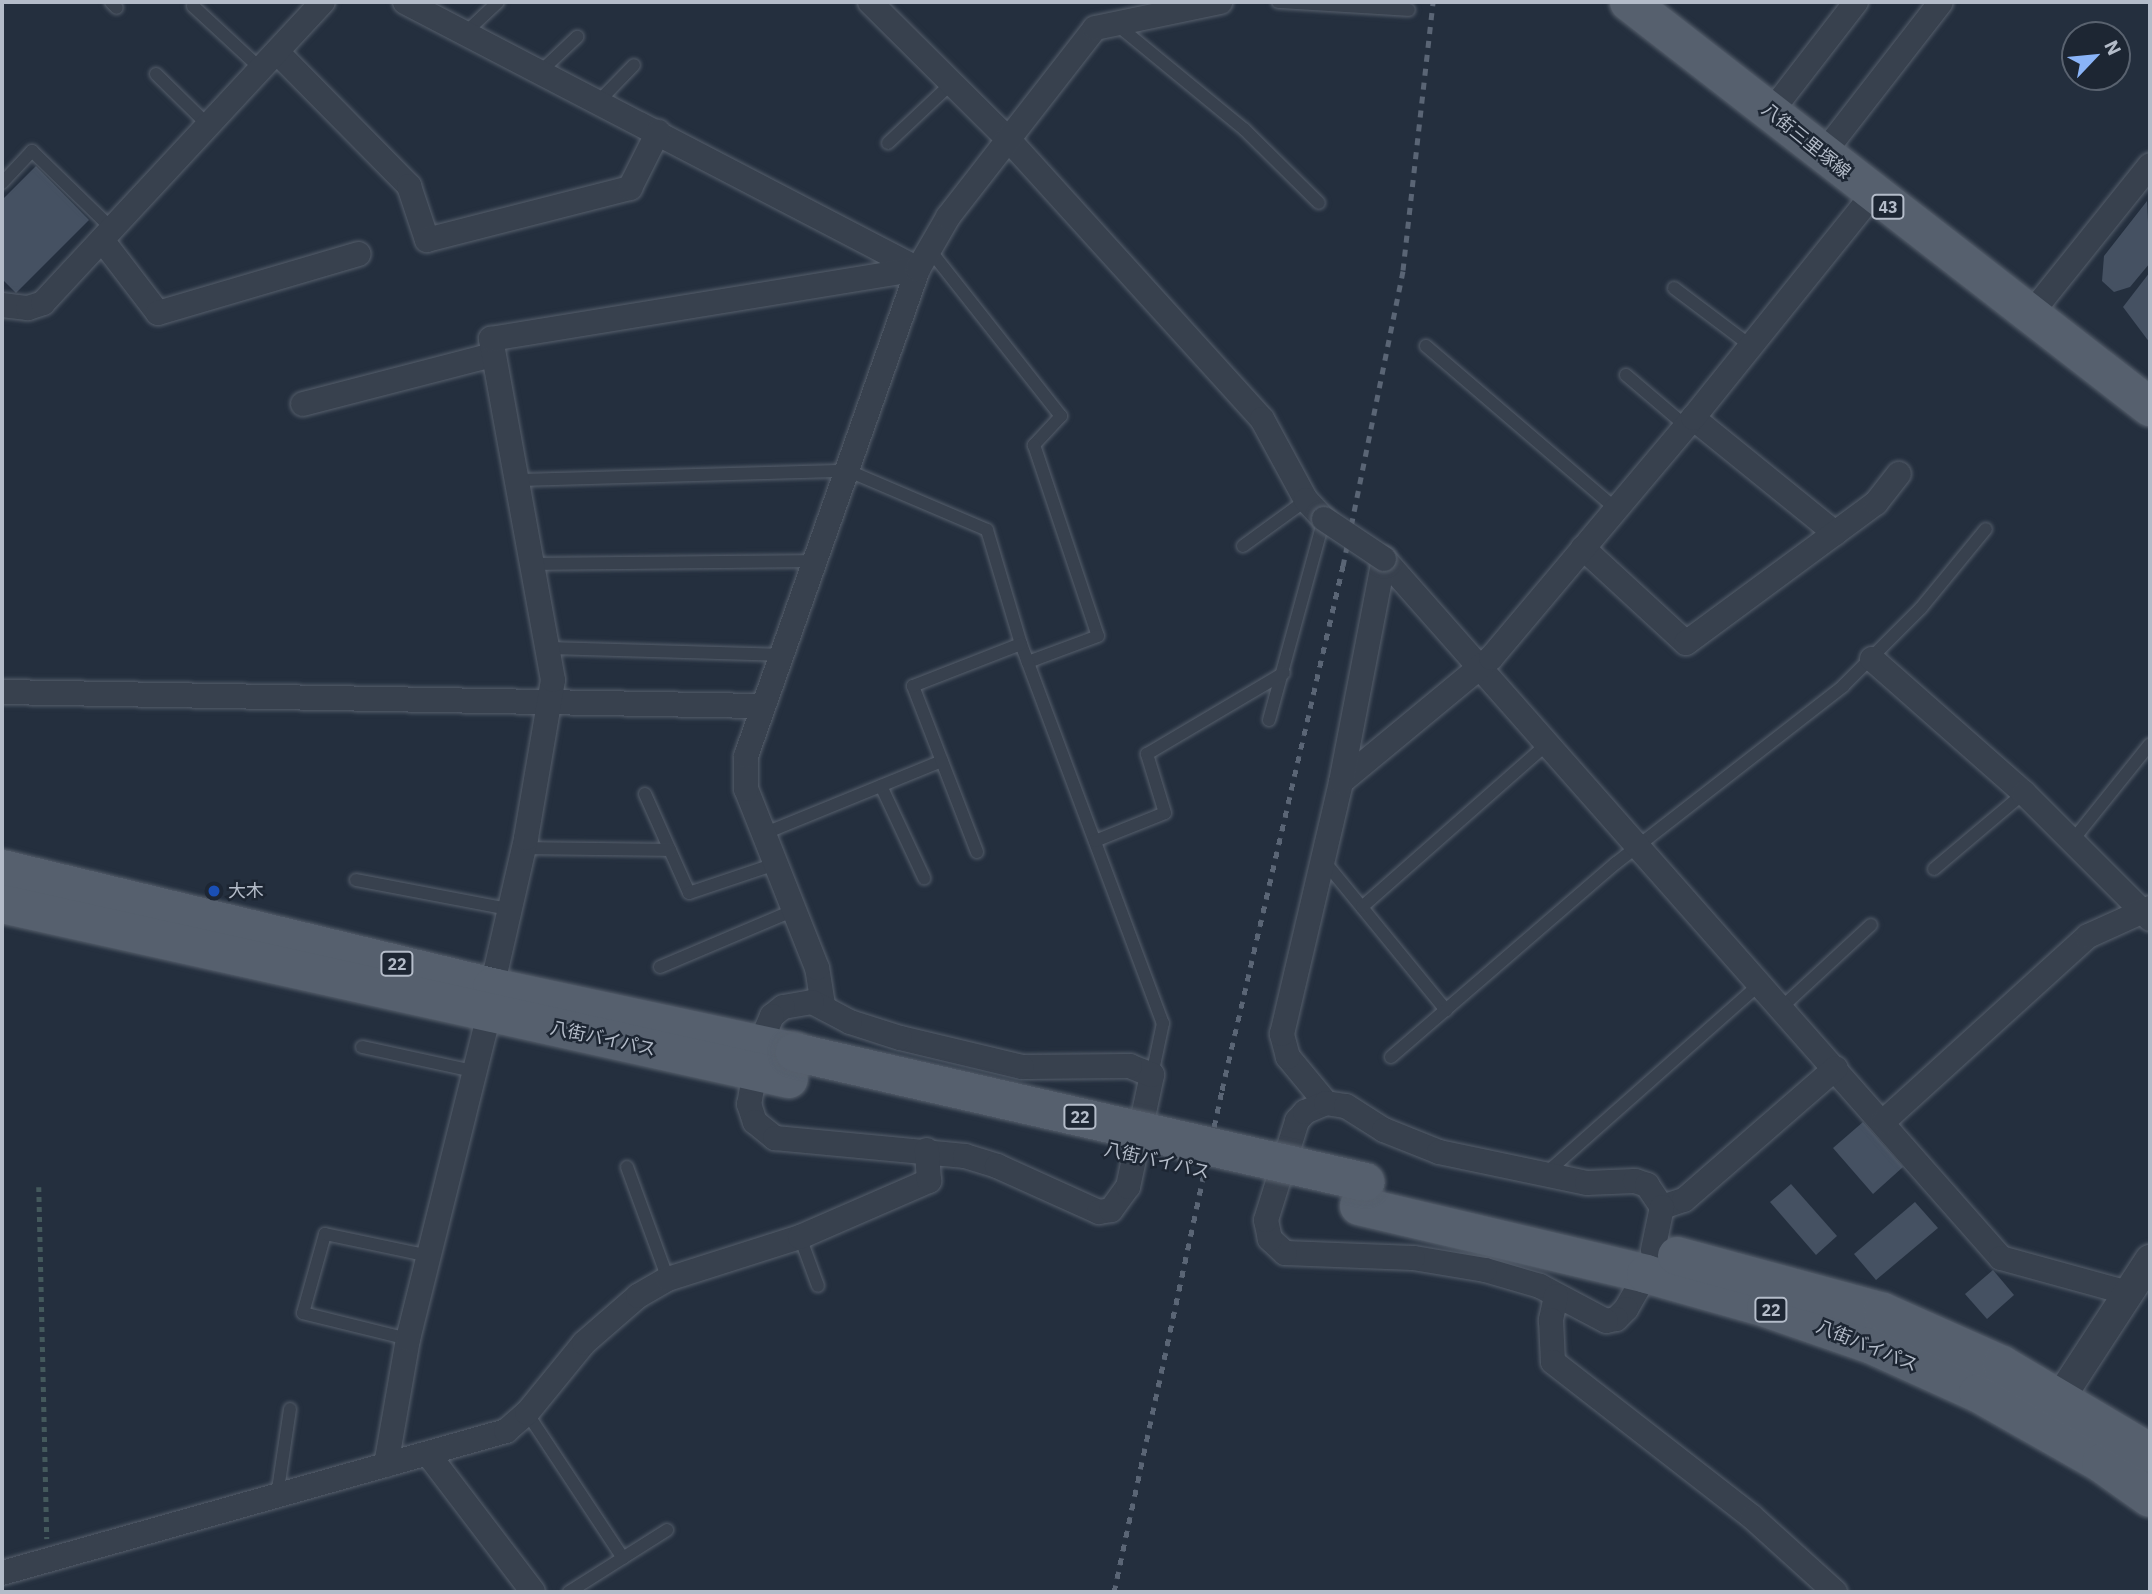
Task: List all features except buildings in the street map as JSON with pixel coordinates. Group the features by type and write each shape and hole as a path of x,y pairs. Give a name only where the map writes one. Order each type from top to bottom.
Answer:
{"main road":[{"name":"八街三里塚線","path":"1629,2 1771,112 1872,195 2150,407"},
{"name":"八街バイパス","path":"2,869 491,1000"},
{"name":"八街バイパス","path":"2,904 491,1000 1362,1194 1650,1262 1766,1308 1872,1345 1978,1393 2050,1413 2150,1453"},
{"name":"八街バイパス","path":"2050,1413 2101,1463 2150,1498"}],"street":[{"path":"2,305 28,308 43,303 103,231 209,126 323,2"},
{"path":"405,2 658,132 923,259"},
{"path":"870,2 1009,139 1262,419 1306,500 1324,519 1384,559 1639,849 1884,1121 2001,1258 2128,1293"},
{"path":"823,1005 817,968 746,789 745,772 761,706 849,471 923,259 1009,139 1095,28 1220,2"},
{"path":"1771,112 1856,2"},
{"path":"1823,155 1941,2"},
{"path":"270,61 409,186 427,240 629,188 658,132"},
{"path":"2030,315 2150,164"},
{"path":"1342,782 1490,658 1689,422 1872,195"},
{"path":"103,231 158,313 358,254"},
{"path":"386,1465 408,1339 491,1000 508,909 524,848 551,702 553,680 491,339 923,259"},
{"path":"303,404 493,355"},
{"path":"1689,422 1835,533"},
{"path":"1583,548 1686,643 1876,503 1899,474"},
{"path":"1326,1103 1288,1057 1282,1034 1342,782 1384,559"},
{"path":"1872,659 2024,793 2148,912 2088,936 1884,1121"},
{"path":"2,692 761,706"},
{"path":"797,1003 823,1005 850,1022 900,1038 1022,1067 1130,1066 1152,1074 1128,1187 1111,1210 1099,1212 997,1166 927,1150 775,1138 755,1122 750,1104 775,1062 772,1016 783,1007 797,1003"},
{"path":"1662,1207 1684,1200 1836,1068"},
{"path":"1326,1103 1346,1106 1384,1130 1440,1153 1587,1184 1635,1181 1655,1192 1662,1207 1650,1262 1616,1319 1590,1316 1525,1280 1425,1260 1296,1255 1275,1246 1266,1220 1297,1121 1305,1112 1326,1103"},
{"path":"2,1573 506,1431 527,1413 611,1316 668,1279 800,1237 929,1181 927,1150"},
{"path":"2050,1413 2150,1259"},
{"path":"1556,1296 1550,1334 1553,1362 1752,1517 1835,1592"},
{"path":"428,1454 533,1592"}],"lane":[{"path":"466,32 498,2"},
{"path":"1278,2 1409,10"},
{"path":"193,6 270,61"},
{"path":"1116,24 1244,129 1319,203"},
{"path":"541,71 577,37"},
{"path":"599,101 634,65"},
{"path":"156,75 209,126"},
{"path":"888,143 952,83"},
{"path":"2,183 32,150 103,231"},
{"path":"923,259 1061,416 1034,445 1098,636 1028,662"},
{"path":"1674,288 1751,346"},
{"path":"1426,346 1616,509"},
{"path":"1626,376 1689,422"},
{"path":"517,480 849,471 986,530 1021,643 1163,1023 1152,1074"},
{"path":"1243,546 1306,500"},
{"path":"1269,720 1324,519"},
{"path":"1391,1057 1616,863 1639,849 1872,659 1970,553 1986,529"},
{"path":"532,564 816,561"},
{"path":"976,852 913,686 1021,643"},
{"path":"547,648 780,655"},
{"path":"1095,841 1165,813 1147,754 1284,673"},
{"path":"1362,907 1547,744"},
{"path":"2072,841 2150,744"},
{"path":"763,834 942,761"},
{"path":"881,786 924,878"},
{"path":"1934,869 2024,793"},
{"path":"645,794 689,893 775,864"},
{"path":"524,848 670,850"},
{"path":"1324,860 1446,1010"},
{"path":"356,880 508,909"},
{"path":"660,967 794,910"},
{"path":"1782,1007 1871,925"},
{"path":"1544,1175 1761,983"},
{"path":"362,1047 473,1071"},
{"path":"627,1167 668,1279"},
{"path":"408,1339 303,1312 325,1234 429,1256"},
{"path":"800,1237 818,1286"},
{"path":"277,1496 290,1409"},
{"path":"527,1413 623,1558"},
{"path":"569,1592 667,1530"}],"path":[{"path":"39,1187 47,1561"}],"railway":[{"path":"1114,1592 1222,1090 1343,566 1403,270 1433,2"}],"place":[{"name":"大木","path":"214,891"}]}
